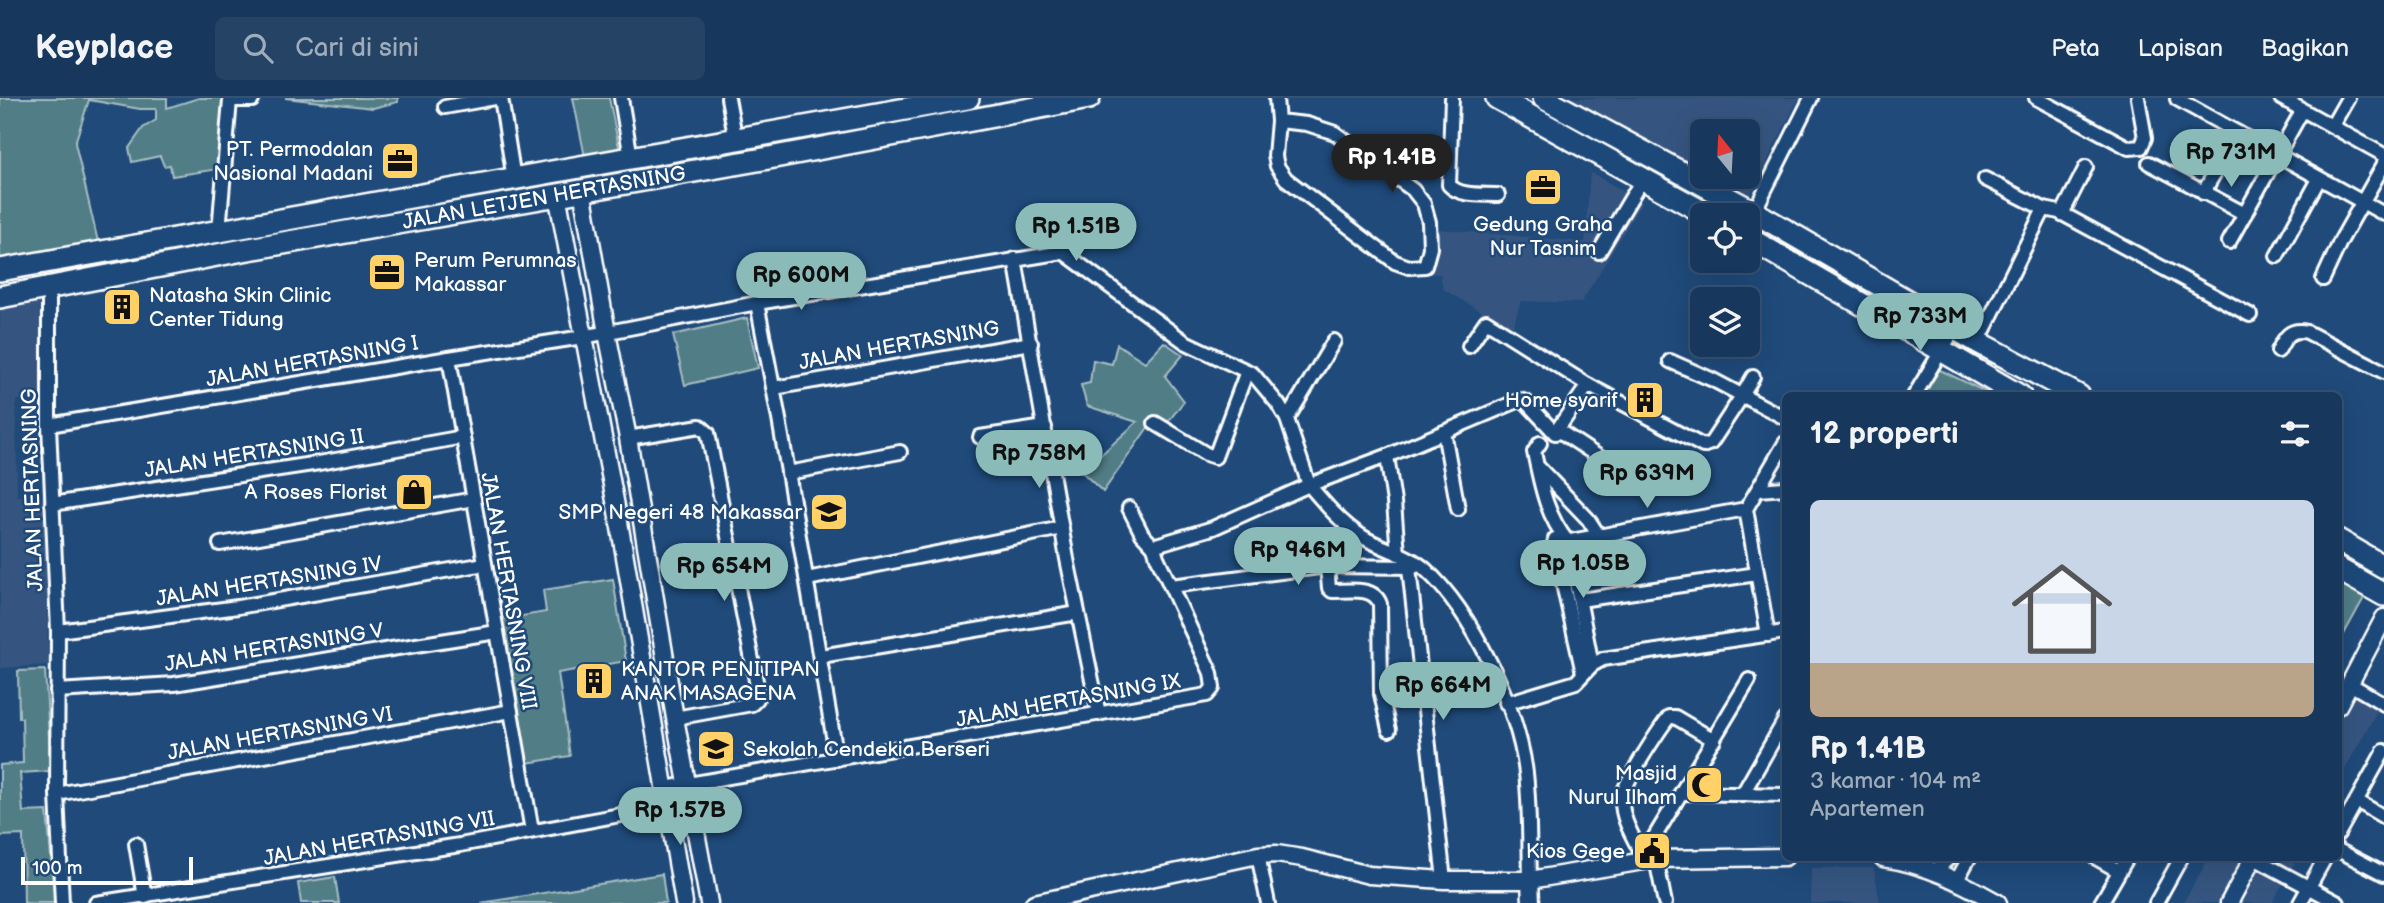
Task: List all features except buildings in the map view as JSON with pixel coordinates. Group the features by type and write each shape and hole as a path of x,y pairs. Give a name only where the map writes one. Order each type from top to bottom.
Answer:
{"main road":[{"name":"JALAN LETJEN HERTASNING","path":"0,270 968,98"},
{"name":"JALAN LETJEN HERTASNING","path":"0,297 230,252 1089,98"},
{"path":"1497,98 1690,205"},
{"path":"1544,98 1690,177"},
{"path":"915,109 919,130"},
{"path":"1712,189 1738,203"},
{"path":"379,204 384,225"},
{"path":"1760,215 2071,392"},
{"path":"1760,245 2013,392"},
{"path":"2342,542 2384,567"},
{"path":"2342,571 2384,595"}],"street":[{"path":"219,231 230,100 253,98"},
{"path":"445,107 495,98"},
{"path":"501,98 514,179"},
{"path":"621,98 631,158"},
{"path":"728,98 737,141"},
{"path":"1276,98 1277,166 1286,179 1395,262 1409,267 1425,266 1430,248 1429,222 1424,204 1413,190 1335,133 1307,124 1278,121"},
{"path":"1452,98 1449,185 1461,192 1498,195"},
{"path":"1758,203 1811,98"},
{"path":"2043,100 2129,148 2136,149 2145,138 2138,98"},
{"path":"2281,98 2384,155"},
{"path":"2332,126 2348,98"},
{"path":"2177,99 2384,214"},
{"path":"2228,242 2302,110"},
{"path":"2203,192 2238,133"},
{"path":"2150,163 2245,214"},
{"path":"2323,279 2384,164"},
{"path":"2062,214 2086,167"},
{"path":"1599,252 1643,178"},
{"path":"1985,179 2044,209 2062,214 2250,315"},
{"path":"2277,256 2319,179"},
{"path":"582,190 709,903"},
{"path":"557,194 604,442 684,903"},
{"path":"1978,341 2044,209"},
{"path":"1118,213 1080,235 1063,253 1185,342 1247,371 1266,389 1287,419 1310,485 1351,528 1398,554 1438,582 1472,629 1490,660 1526,770 1531,903"},
{"name":"JALAN HERTASNING I","path":"49,425 607,333 757,303 1063,253"},
{"path":"1015,259 1062,528 1099,713"},
{"path":"570,268 595,264"},
{"name":"JALAN HERTASNING","path":"49,287 49,425 58,631 57,794 62,903"},
{"name":"JALAN HERTASNING","path":"757,303 837,759"},
{"path":"1469,346 1486,321 1588,385 1703,446 1711,443 1753,377"},
{"path":"1915,392 1955,328"},
{"path":"2278,351 2291,332 2298,330 2307,332 2384,372"},
{"path":"1287,419 1334,341"},
{"name":"JALAN HERTASNING","path":"774,388 1031,343"},
{"name":"JALAN HERTASNING VIII","path":"449,358 532,831"},
{"path":"1670,361 1782,417"},
{"path":"1155,423 1206,454 1216,457 1247,371"},
{"path":"1556,432 1588,385"},
{"path":"1154,547 1213,528 1310,485 1387,457 1523,400 1556,432 1637,482"},
{"path":"628,438 700,426 708,433 758,691 757,699 752,704 675,718"},
{"path":"980,438 1045,427"},
{"path":"1444,432 1458,509"},
{"name":"JALAN HERTASNING II","path":"52,504 319,463 463,437"},
{"path":"1541,443 1534,452 1547,508 1557,528 1568,541 1580,600 1588,669"},
{"path":"1768,635 1746,509 1782,448"},
{"path":"788,473 900,452"},
{"path":"1387,457 1398,554"},
{"path":"1537,466 1588,519 1599,536"},
{"path":"1758,490 1782,488"},
{"path":"220,544 474,499"},
{"path":"1129,508 1142,534 1154,547 1171,586 1327,566 1415,567"},
{"path":"1554,544 1746,509"},
{"path":"807,579 1062,528"},
{"path":"1557,528 1554,544 1588,669"},
{"name":"JALAN HERTASNING IV","path":"58,631 238,607 485,564"},
{"path":"1327,566 1329,588 1332,591 1371,592 1378,596 1381,604 1381,694 1389,730"},
{"path":"1415,567 1422,690 1444,880"},
{"path":"1580,600 1757,574"},
{"name":"JALAN HERTASNING IX","path":"665,788 1207,695 1213,688 1211,673 1171,586"},
{"path":"821,656 1078,613"},
{"path":"2342,699 2384,618"},
{"name":"JALAN HERTASNING V","path":"57,691 174,684 497,632"},
{"path":"1506,703 1576,682 1588,669 1604,659 1630,653 1782,633"},
{"path":"1647,858 1749,680"},
{"path":"2350,684 2384,704"},
{"name":"JALAN HERTASNING VI","path":"57,794 511,711"},
{"path":"1665,903 1647,858 1629,826 1623,802 1627,785 1668,717 1675,717 1714,740"},
{"path":"1742,795 1782,725"},
{"path":"2342,827 2383,758"},
{"path":"1682,793 1782,795"},
{"path":"2357,801 2384,817"},
{"name":"JALAN HERTASNING VII","path":"96,903 145,897 668,806"},
{"path":"136,844 145,897"},
{"path":"2342,852 2384,874"},
{"path":"1034,903 1073,899 1258,855 1277,854 1302,858 1369,875 1444,880 1530,880 1647,858 1782,857"},
{"path":"1258,855 1268,903"},
{"path":"1901,861 1919,864 1957,880 1998,903"},
{"path":"1935,871 1946,861"},
{"path":"1957,880 1967,861"},
{"path":"2101,861 2119,871"},
{"path":"2101,903 2125,861"},
{"path":"2156,903 2179,861"},
{"path":"2229,903 2252,861"},
{"path":"2260,861 2338,903"},
{"path":"2300,903 2323,861"}],"shaded area":[{"path":"1565,98 1799,98 1760,175 1760,119 1690,119 1690,167"},
{"path":"1590,172 1642,202 1581,303 1521,301 1512,330 1443,289 1440,274 1432,274 1428,228 1585,242"},
{"path":"1730,189 1753,189 1748,199"},
{"path":"39,302 44,400 16,400 17,496 45,496 48,665 0,668 0,309"},
{"path":"2351,692 2379,707 2342,775 2342,707"},
{"path":"2207,861 2295,861 2272,903 2183,903"},
{"path":"1811,868 1874,868 1880,903 1810,903"}],"green space":[{"path":"0,98 167,98 167,108 199,98 226,98 219,169 172,176 170,165 164,166 160,156 132,162 129,148 143,128 156,120 156,109 140,109 89,100 75,143 98,242 0,261"},
{"path":"285,98 398,98 398,102 373,108"},
{"path":"573,98 609,98 620,152 585,157"},
{"path":"747,318 758,368 685,385 673,335"},
{"path":"1164,342 1183,355 1165,376 1184,401 1165,426 1151,423 1103,492 1082,472 1137,422 1087,406 1081,385 1090,383 1093,360 1112,364 1117,344 1145,362"},
{"path":"1938,369 1986,392 1925,392"},
{"path":"2342,571 2370,587 2342,638"},
{"path":"613,579 626,661 558,673 570,756 520,764 498,620 546,612 543,590"},
{"path":"45,670 51,771 20,773 23,812 47,811 55,903 24,903 23,835 0,836 0,765 23,763 18,671"},
{"path":"662,874 666,903 481,903"},
{"path":"335,877 339,903 301,903 298,883"}],"place":[{"name":"PT. Permodalan Nasional Madani","path":"400,161"},
{"name":"Gedung Graha Nur Tasnim","path":"1543,187"},
{"name":"Perum Perumnas Makassar","path":"387,272"},
{"name":"Natasha Skin Clinic Center Tidung","path":"122,307"},
{"name":"Home syarif","path":"1645,400"},
{"name":"A Roses Florist","path":"414,492"},
{"name":"SMP Negeri 48 Makassar","path":"829,512"},
{"name":"KANTOR PENITIPAN ANAK MASAGENA","path":"594,681"},
{"name":"Sekolah Cendekia Berseri","path":"716,749"},
{"name":"Masjid Nurul Ilham","path":"1704,785"},
{"name":"Kios Gege","path":"1652,851"}]}
